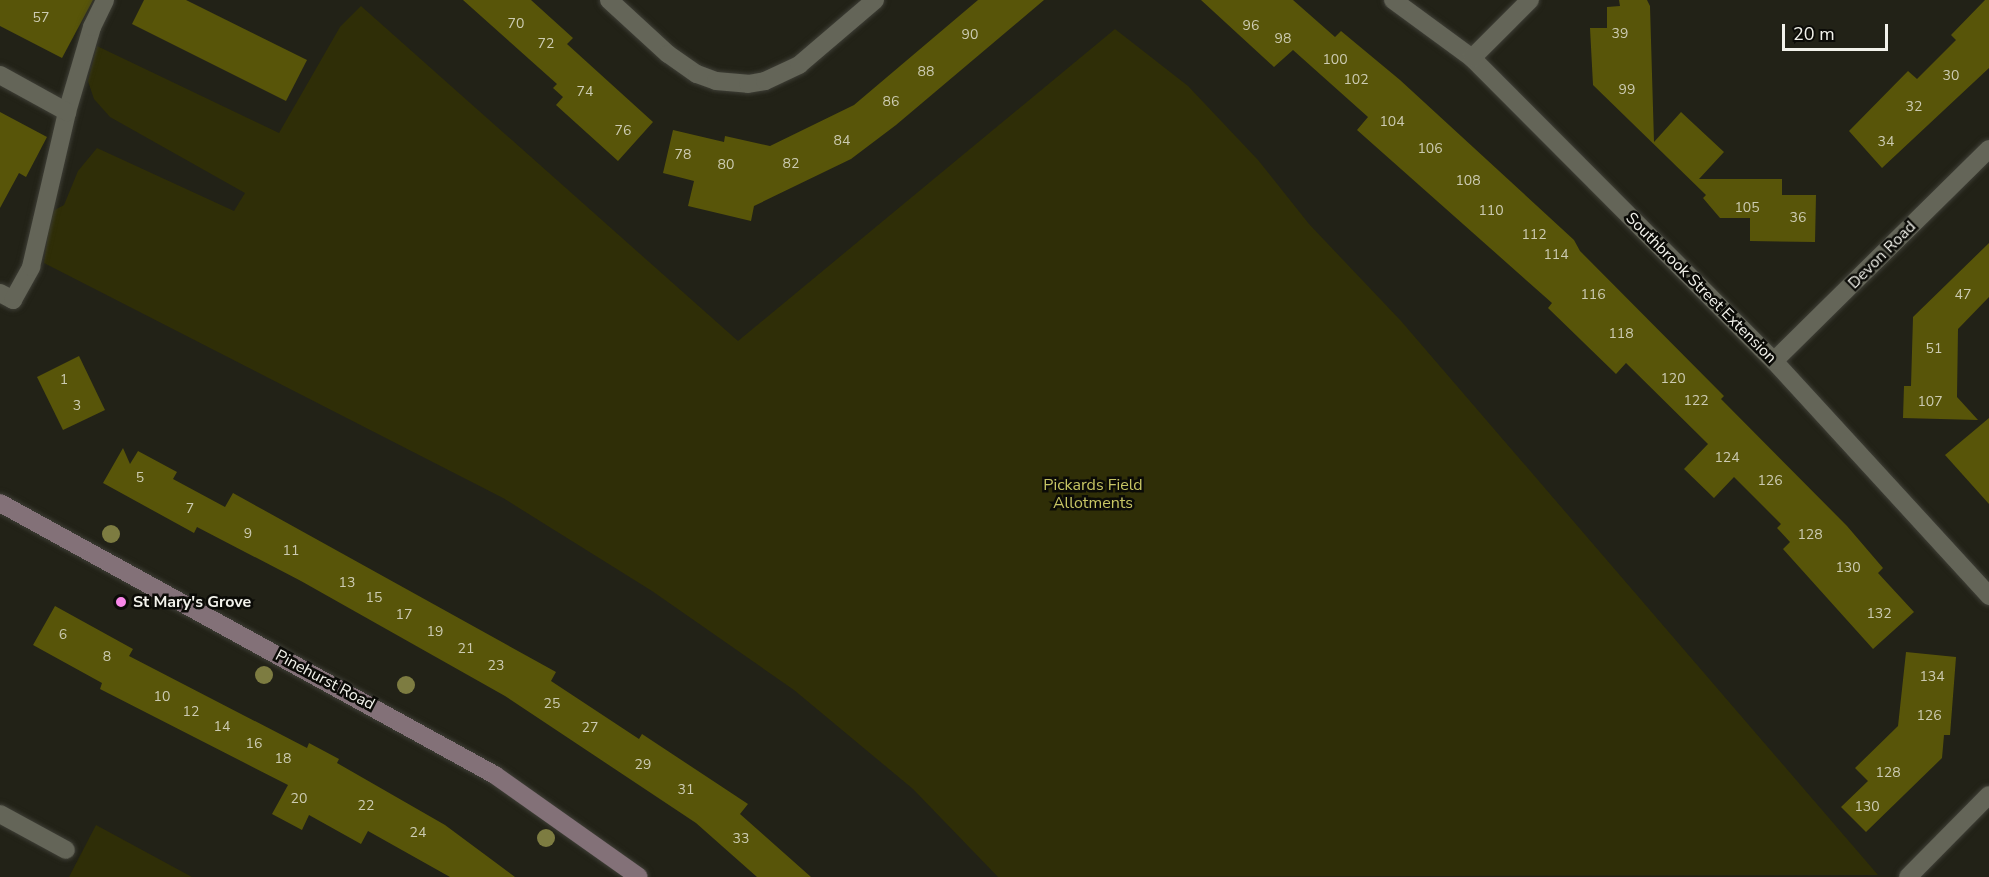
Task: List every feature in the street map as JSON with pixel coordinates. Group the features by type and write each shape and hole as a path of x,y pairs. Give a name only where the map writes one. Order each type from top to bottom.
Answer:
{"street":[{"path":"0,293 13,300 31,267 67,112 92,27 105,0"},
{"path":"609,0 684,65 716,81 748,84 765,81 799,65 875,0"},
{"name":"Southbrook Street Extension","path":"1393,0 1472,58 1774,361 1989,596"},
{"path":"1472,58 1530,0"},
{"path":"0,75 67,112"},
{"name":"Devon Road","path":"1774,361 1989,149"},
{"name":"Pinehurst Road","path":"0,503 495,775 639,877"},
{"path":"1908,877 1989,795"},
{"path":"0,814 66,850"}],"green space":[{"name":"Pickards Field Allotments","path":"361,6 738,341 1115,29 1188,86 1258,160 1309,224 1401,321 1878,875 998,877 913,789 794,690 652,591 503,498 44,263 51,212 64,205 78,171 97,148 234,211 245,193 110,117 94,99 88,81 97,46 279,133 340,27"},
{"path":"96,825 192,877 69,877"}],"building":[{"path":"0,0 93,0 62,58 0,26"},
{"path":"144,0 186,0 307,60 286,101 132,24"},
{"path":"463,0 531,0 573,38 567,44 653,122 618,161 556,105 563,97 553,88 557,84"},
{"path":"978,0 1044,0 896,125 851,159 754,206 751,221 688,206 694,181 663,173 673,130 724,142 725,136 770,146 854,105"},
{"path":"1201,0 1293,0 1335,37 1341,31 1400,80 1574,240 1580,251 1724,396 1721,399 1847,526 1883,568 1878,573 1914,612 1873,649 1783,549 1790,542 1777,528 1781,524 1734,477 1714,498 1684,469 1708,444 1626,363 1616,374 1548,308 1552,303 1357,130 1368,117 1293,50 1274,67"},
{"path":"1619,0 1647,0 1650,6 1654,142 1681,112 1724,152 1699,179 1782,179 1782,195 1816,195 1815,242 1750,241 1750,218 1720,218 1703,198 1706,195 1593,85 1590,28 1607,28 1607,7 1620,6"},
{"path":"1985,0 1989,0 1989,68 1882,168 1849,131 1908,71 1917,79 1956,40 1951,35"},
{"path":"0,112 47,137 26,177 19,173 0,208"},
{"path":"1989,243 1989,297 1958,329 1957,397 1978,420 1903,418 1904,386 1911,386 1913,317"},
{"path":"79,356 105,410 63,430 37,377"},
{"path":"1989,418 1989,504 1945,455"},
{"path":"123,448 130,464 138,451 177,472 173,479 225,507 233,493 556,672 551,681 639,739 642,734 748,804 740,814 811,877 757,877 696,823 505,696 301,581 197,527 194,533 103,483"},
{"path":"55,606 133,649 129,656 307,748 309,743 339,759 337,763 445,825 515,877 450,877 368,831 361,844 309,815 302,830 272,814 288,785 100,689 102,683 33,645"},
{"path":"1906,652 1956,657 1950,735 1944,735 1942,758 1866,832 1841,807 1868,781 1855,768 1898,726"}],"place":[{"name":"St Mary's Grove","path":"121,602"}]}
